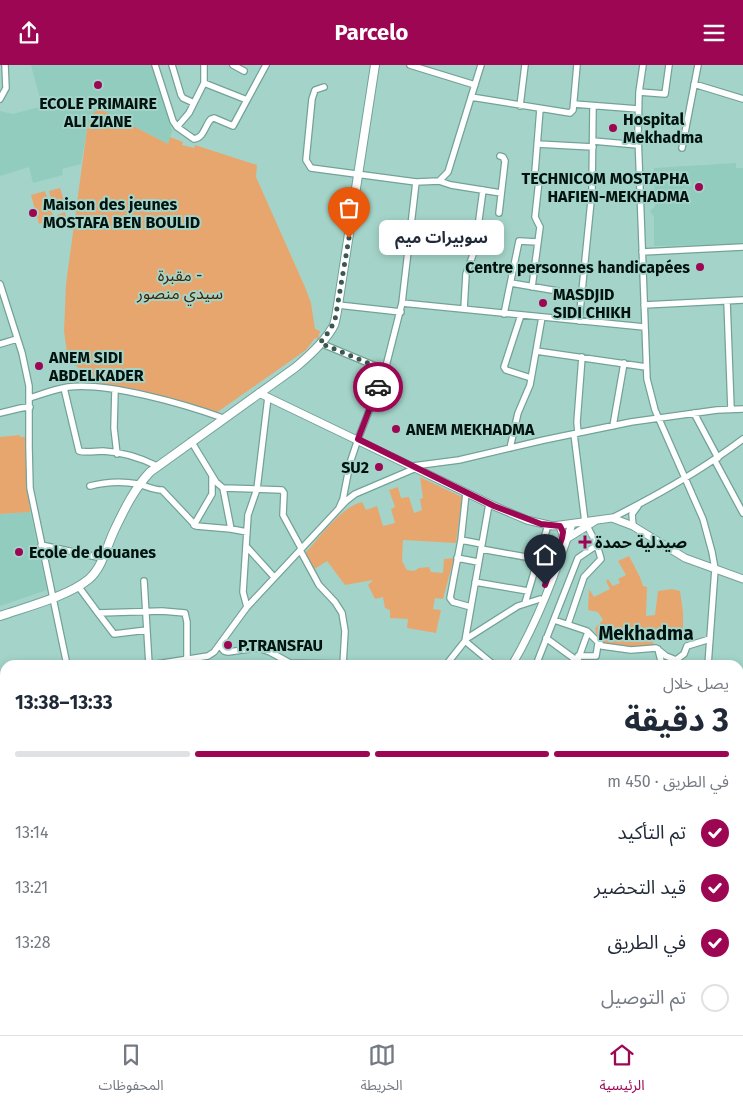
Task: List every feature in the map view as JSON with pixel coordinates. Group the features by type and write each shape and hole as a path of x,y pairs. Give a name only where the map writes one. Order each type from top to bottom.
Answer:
{"main road":[{"path":"0,616 52,597 90,579 95,573 125,509 140,484 157,466 296,367 320,343 334,324 375,65"}],"street":[{"path":"0,99 6,88 5,65"},
{"path":"155,65 177,127 194,139 202,136 211,119 214,118 233,126 266,65"},
{"path":"172,65 181,95 183,98 194,103"},
{"path":"177,127 188,113 204,83 204,65"},
{"path":"232,65 244,71"},
{"path":"410,65 475,85"},
{"path":"439,181 448,172 481,65"},
{"path":"520,106 526,65"},
{"path":"471,97 570,113 574,105 575,65"},
{"path":"643,65 639,92 638,145 646,367 649,391 707,532 715,569 708,660"},
{"path":"639,92 664,95 670,65"},
{"path":"682,148 698,65"},
{"path":"204,83 247,101"},
{"path":"694,84 743,99"},
{"path":"324,87 313,91 306,160 311,168 416,182 439,181 502,193"},
{"path":"574,105 638,109"},
{"path":"578,321 592,191 593,106"},
{"path":"532,287 540,224 535,217 538,180 535,171 540,109"},
{"path":"537,144 638,145"},
{"path":"499,213 505,161 500,156"},
{"path":"339,508 343,499 349,467 385,370 401,312 416,182"},
{"path":"464,309 466,274 475,249 484,190"},
{"path":"504,314 519,241 538,242"},
{"path":"642,252 743,247"},
{"path":"511,283 581,295"},
{"path":"0,284 3,303 17,339 26,371 30,398 30,488 66,660"},
{"path":"644,305 743,300"},
{"path":"727,301 731,409"},
{"path":"402,303 644,327"},
{"path":"338,305 401,312"},
{"path":"521,315 504,367 506,370 531,378"},
{"path":"510,447 518,413 528,391 542,317"},
{"path":"0,344 17,339"},
{"path":"320,343 385,370"},
{"path":"536,351 646,367"},
{"path":"568,625 584,577 601,561 597,545 586,525 576,433 582,357"},
{"path":"613,426 624,363"},
{"path":"30,398 64,388 82,387 115,390 178,403 222,418"},
{"path":"64,388 79,451 103,451 141,459 157,466"},
{"path":"115,390 114,428 117,454"},
{"path":"259,393 358,439 489,504 548,525 586,525"},
{"path":"247,607 243,592 248,512 257,489 268,397"},
{"path":"0,413 30,407"},
{"path":"182,660 208,656 214,652 247,607 339,508 355,495 414,467 459,460 510,447 613,426 694,413 743,409"},
{"path":"694,413 743,513"},
{"path":"568,538 586,525 597,520 612,518 639,505 717,459 743,439"},
{"path":"191,441 212,476 222,488 230,529"},
{"path":"194,525 212,494 212,476"},
{"path":"90,486 105,482 140,484 154,490 164,491 194,525 247,532"},
{"path":"222,488 282,490 284,493 284,518 319,585 335,602 342,613 345,631 343,660"},
{"path":"466,493 461,539 450,598 453,602 471,607"},
{"path":"465,640 489,504"},
{"path":"633,526 632,514 639,505"},
{"path":"612,518 633,526 669,550 703,565 743,579"},
{"path":"515,660 542,607 572,524"},
{"path":"525,603 548,525"},
{"path":"510,660 526,631 540,599 562,538 563,532 560,526"},
{"path":"461,539 481,547 537,559"},
{"path":"41,545 102,558"},
{"path":"537,660 578,557 597,545"},
{"path":"246,546 274,577"},
{"path":"457,558 478,562"},
{"path":"572,572 584,577"},
{"path":"144,581 150,660"},
{"path":"475,582 528,591"},
{"path":"78,586 114,634 147,631"},
{"path":"450,660 465,640 525,603 540,599"},
{"path":"98,613 146,611 186,614 188,659"},
{"path":"554,620 588,632 598,645 630,650 654,648 666,656 676,659 684,654 687,646 710,639"},
{"path":"576,660 588,632"},
{"path":"546,638 575,660"},
{"path":"465,640 486,660"},
{"path":"580,660 596,656 598,645"},
{"path":"220,646 224,651 228,652 263,649 284,660"},
{"path":"658,649 661,660"}],"shaded area":[{"path":"31,65 152,65 172,131 168,144 137,128 87,129 81,164 62,169 63,175 33,183 29,167 0,176 0,111 13,114 42,106"},
{"name":"TECHNICOM MOSTAPHA HAFIEN-MEKHADMA","path":"736,163 736,168 743,168 743,244 654,246 654,217 650,211 655,206 654,168"},
{"name":"Ecole de douanes","path":"30,512 47,590 0,606 0,514"}],"green space":[{"name":"مقبرة - سيدي منصور","path":"98,108 168,144 170,137 183,142 182,145 194,148 195,145 257,165 256,177 305,287 311,303 315,329 320,331 318,339 315,338 306,350 216,413 138,390 98,383 68,360 64,331 66,284 87,129 92,115"},
{"path":"60,188 66,207 54,211 49,191"},
{"path":"45,191 54,219 39,224 31,195"},
{"path":"65,212 68,226 60,228 57,215"},
{"path":"20,435 20,437 25,437 30,512 0,514 0,437"},
{"path":"420,477 462,497 456,543 403,540 402,561 407,570 414,571 419,568 429,567 431,572 443,573 444,559 454,558 443,599 435,598 433,609 441,610 436,633 407,628 408,619 390,618 390,610 385,608 383,597 375,599 368,585 373,580 345,585 327,561 313,570 305,553 339,516 347,509 362,502 366,510 377,506 383,526 395,523 391,509 395,507 389,490 398,487 401,498 409,497 414,513 422,510 420,499 423,498"},
{"path":"629,556 643,586 647,587 646,616 655,615 658,591 672,589 680,591 683,629 671,634 669,631 661,637 652,640 655,647 631,650 601,644 597,638 595,628 603,620 598,612 588,610 589,589 594,597 610,589 606,581 608,579 613,586 620,583 618,579 626,575 618,561"}],"way so far":[{"path":"349,238 334,324 320,343 385,370 378,387"}],"place":[{"name":"ECOLE PRIMAIRE ALI ZIANE","path":"98,85"},
{"name":"Hospital Mekhadma","path":"613,128"},
{"name":"TECHNICOM MOSTAPHA HAFIEN-MEKHADMA","path":"699,187"},
{"name":"Maison des jeunes MOSTAFA BEN BOULID","path":"33,213"},
{"name":"سوبيرات ميم","path":"349,238"},
{"name":"Centre personnes handicapées","path":"700,267"},
{"name":"MASDJID SIDI CHIKH","path":"543,303"},
{"name":"ANEM SIDI ABDELKADER","path":"39,366"},
{"name":"ANEM MEKHADMA","path":"396,429"},
{"name":"SU2","path":"379,467"},
{"name":"صيدلية حمدة","path":"585,542"},
{"name":"Ecole de douanes","path":"19,552"},
{"name":"P.TRANSFAU","path":"228,645"}],"district":[{"name":"Mekhadma","path":"646,633"}],"route":[{"path":"378,387 358,439 494,506 541,524 560,526 563,532 562,538 545,585"}]}
